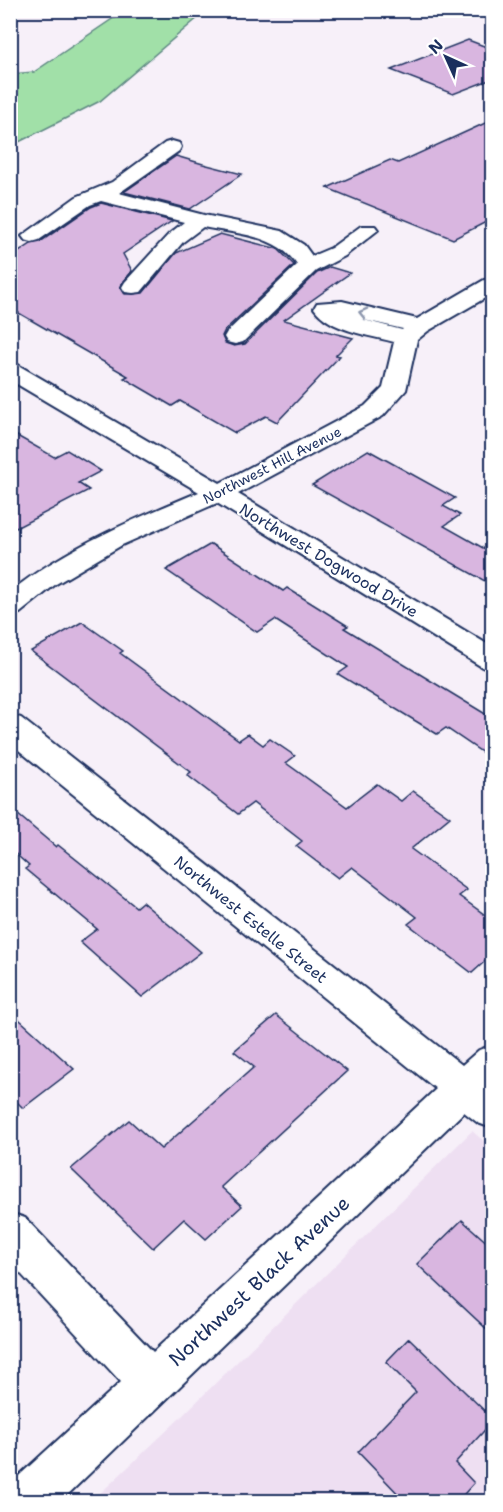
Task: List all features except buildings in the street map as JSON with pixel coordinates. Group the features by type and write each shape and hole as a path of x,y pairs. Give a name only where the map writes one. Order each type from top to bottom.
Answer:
{"street":[{"path":"32,236 83,201 119,186 172,147"},
{"path":"97,194 179,213 199,220 274,235 297,249 308,266 305,300"},
{"path":"133,287 176,238 199,220"},
{"path":"308,266 338,252 368,230"},
{"path":"235,337 305,300 342,308 413,332 492,285"},
{"name":"Northwest Hill Avenue","path":"10,607 46,578 112,538 250,479 374,411 394,390 413,332"},
{"name":"Northwest Dogwood Drive","path":"10,370 219,493 492,660"},
{"name":"Northwest Estelle Street","path":"10,726 483,1087"},
{"name":"Northwest Black Avenue","path":"26,1502 152,1383 483,1087"},
{"path":"10,1232 152,1383"}],"shaded area":[{"path":"472,1131 492,1148 492,1501 91,1502 177,1421"}],"green space":[{"path":"124,11 206,11 100,101 11,146 11,74 34,72"}]}
